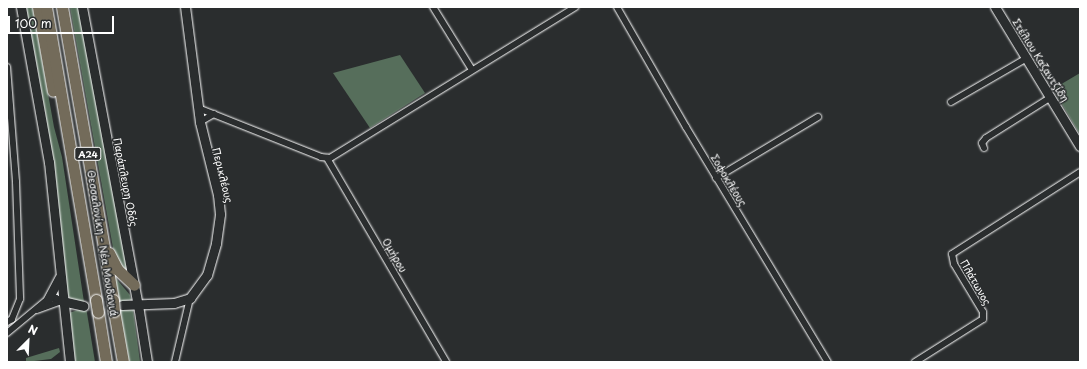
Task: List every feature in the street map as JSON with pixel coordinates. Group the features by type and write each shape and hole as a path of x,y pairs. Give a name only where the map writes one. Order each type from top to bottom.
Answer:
{"highway":[{"path":"38,7 60,128 70,166 77,180"},
{"name":"Θεσσαλονίκη - Νέα Μουδανιά","path":"46,7 77,180 106,362"},
{"name":"Θεσσαλονίκη - Νέα Μουδανιά","path":"62,7 117,305 123,362"},
{"path":"99,211 113,263 128,282 134,285"}],"street":[{"path":"21,7 49,162 61,271 62,301 70,362"},
{"name":"Παράπλευρη Οδός","path":"82,7 138,305 147,362"},
{"name":"Περικλέους","path":"185,7 200,122 220,214 207,275 190,298"},
{"path":"434,7 472,70"},
{"path":"198,108 327,158 574,7"},
{"name":"Σοφοκλέους","path":"617,7 716,178 828,362"},
{"name":"Στέλιου Καζαντζίδη","path":"995,7 1080,146"},
{"path":"951,102 1027,58"},
{"path":"7,67 15,171 20,295 12,319 7,322"},
{"path":"984,148 982,143 986,138 1051,97"},
{"path":"200,122 214,114"},
{"path":"716,178 818,117"},
{"name":"Ομήρου","path":"327,158 446,362"},
{"name":"Πλάτωνος","path":"915,362 983,319 983,312 954,264 952,254 1080,172"},
{"path":"7,333 48,298 56,288 61,271"},
{"path":"48,298 56,298 83,306"},
{"path":"117,305 174,303 190,298"},
{"path":"175,362 190,298"},
{"path":"34,311 62,301"}],"green space":[{"path":"26,7 32,7 33,10 54,127 62,157 84,302 70,299 67,293 45,111"},
{"path":"70,7 80,7 130,278 115,259"},
{"path":"400,55 425,93 370,128 333,73"},
{"path":"1080,73 1080,133 1079,133 1053,89"},
{"path":"114,276 130,295 131,300 117,303"},
{"path":"86,307 95,362 74,362 69,313"},
{"path":"119,309 133,309 140,362 129,362"},
{"path":"59,348 60,352 51,359 26,362 26,358"}],"tunnel":[{"path":"83,306 119,305"}]}
